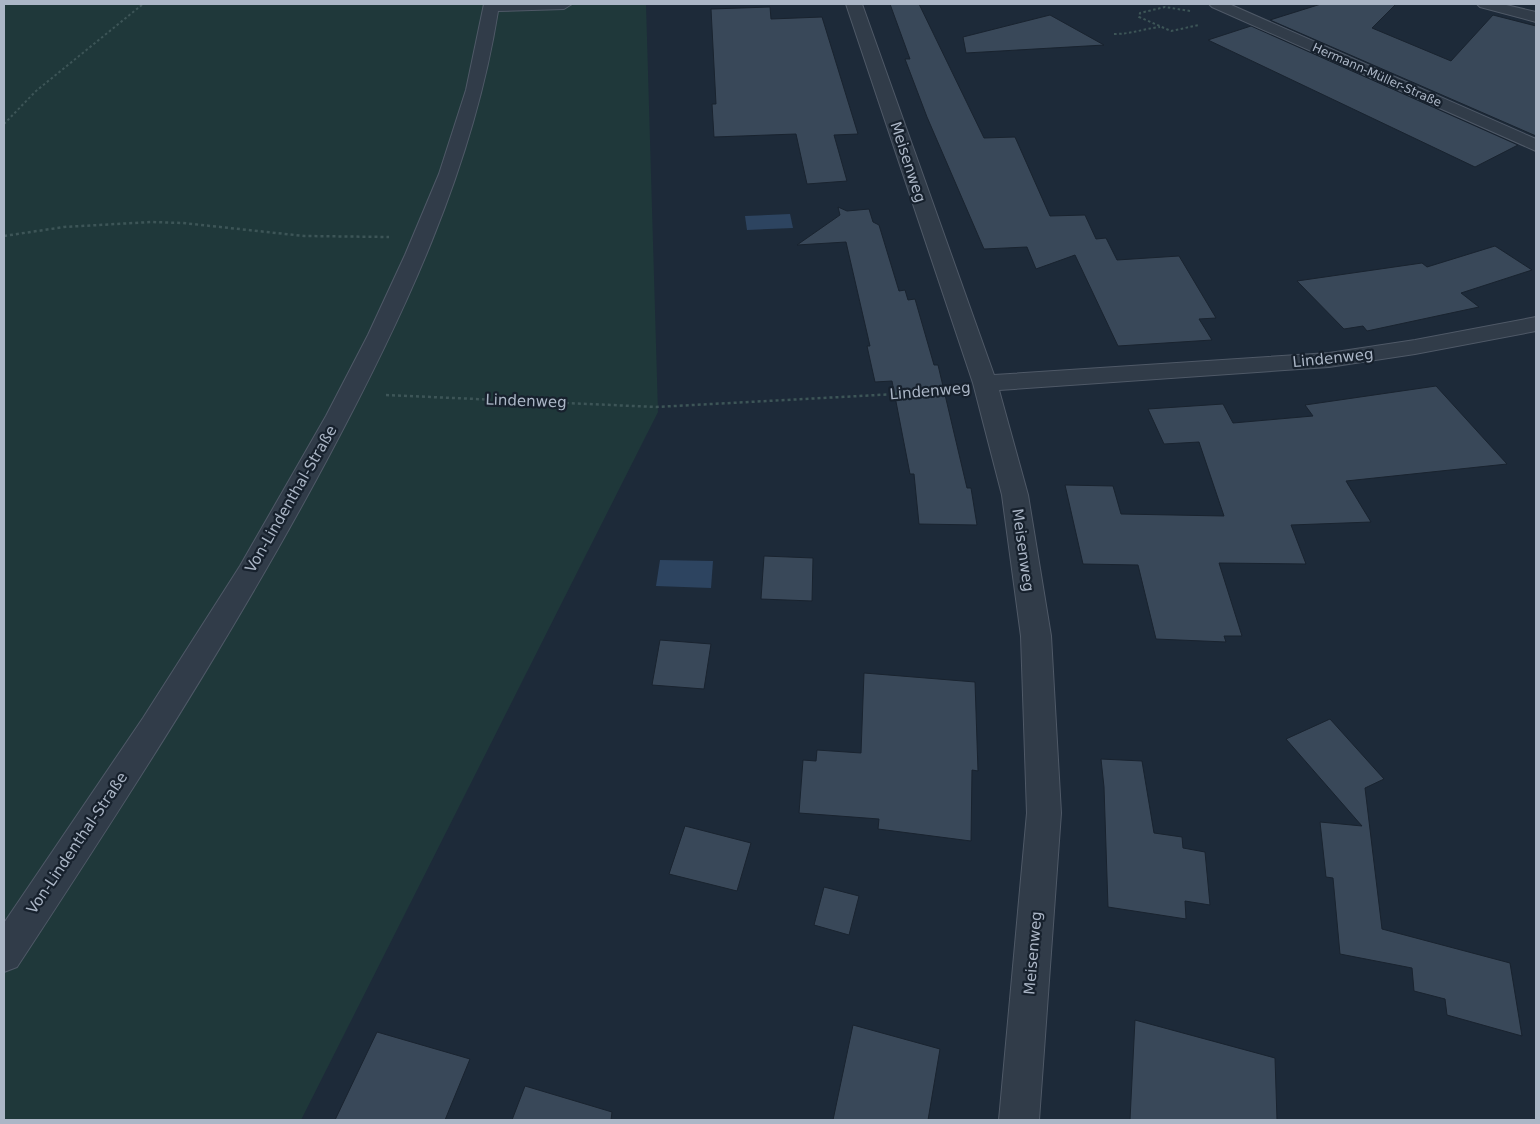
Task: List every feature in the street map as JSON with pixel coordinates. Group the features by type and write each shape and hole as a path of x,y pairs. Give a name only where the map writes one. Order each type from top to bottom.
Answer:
{"street":[{"path":"492,5 564,4"},
{"name":"Meisenweg","path":"854,4 984,383 1016,495 1036,636 1044,803 1019,1120"},
{"name":"Hermann-Müller-Straße","path":"1217,4 1536,146"},
{"path":"1485,4 1536,16"},
{"name":"Von-Lindenthal-Straße","path":"4,954 167,707 255,563 350,393 399,291 452,162 471,103 492,5"},
{"name":"Lindenweg","path":"984,383 1329,360 1415,348 1536,324"}],"path":[{"path":"4,124 36,90 106,38 143,4"},
{"path":"1193,12 1180,7 1162,6 1139,16 1160,27 1179,31 1205,24"},
{"path":"1114,34 1132,34 1139,29 1160,27"},
{"path":"4,236 64,227 151,222 183,223 304,236 374,237"},
{"name":"Lindenweg","path":"350,393 656,407 972,390 984,383"}],"green space":[{"path":"4,4 646,4 658,412 301,1120 4,1120"}],"water":[{"path":"790,214 793,228 747,230 745,216"},
{"path":"660,560 713,561 711,588 656,586"}],"building":[{"path":"890,4 919,4 984,138 1015,137 1050,216 1085,215 1096,239 1106,238 1117,260 1179,256 1216,318 1199,319 1212,340 1118,346 1075,255 1036,269 1027,247 984,249 927,117 905,59 910,59"},
{"path":"1321,4 1396,4 1372,28 1451,61 1493,15 1536,26 1536,136 1270,20"},
{"path":"770,7 771,19 822,17 858,134 834,135 847,181 807,184 796,134 714,137 712,104 716,104 711,9"},
{"path":"1050,15 1104,45 966,53 963,37"},
{"path":"1251,26 1518,145 1475,167 1208,40"},
{"path":"838,207 847,211 869,209 873,222 879,225 899,291 905,290 908,300 915,299 934,365 938,365 967,488 971,488 977,525 919,524 914,474 910,474 892,381 875,382 867,346 870,346 846,242 797,245 840,215"},
{"path":"1495,246 1532,270 1461,293 1479,307 1367,331 1363,326 1344,329 1297,281 1422,263 1427,267"},
{"path":"1436,386 1507,464 1346,481 1371,522 1291,525 1306,564 1219,563 1242,636 1224,636 1226,642 1156,639 1138,565 1083,564 1065,485 1113,486 1121,514 1224,516 1199,442 1164,444 1148,409 1223,404 1233,423 1313,416 1305,405"},
{"path":"764,556 813,558 812,601 761,599"},
{"path":"660,640 711,644 704,689 652,685"},
{"path":"864,673 975,682 978,771 972,770 971,841 878,829 879,819 799,813 803,760 816,761 817,750 861,753"},
{"path":"1330,719 1384,779 1365,788 1382,929 1510,963 1522,1036 1447,1015 1445,999 1414,991 1412,968 1340,954 1333,878 1326,877 1320,822 1362,826 1286,739"},
{"path":"1101,759 1142,761 1154,833 1182,837 1183,848 1205,852 1210,905 1185,901 1186,919 1108,907 1104,787"},
{"path":"685,826 751,843 737,891 669,874"},
{"path":"824,887 859,896 849,935 814,925"},
{"path":"1135,1020 1275,1058 1277,1120 1130,1120"},
{"path":"853,1025 940,1049 928,1120 833,1120"},
{"path":"377,1032 470,1059 445,1120 335,1120"},
{"path":"525,1086 612,1112 611,1120 512,1120"}]}
